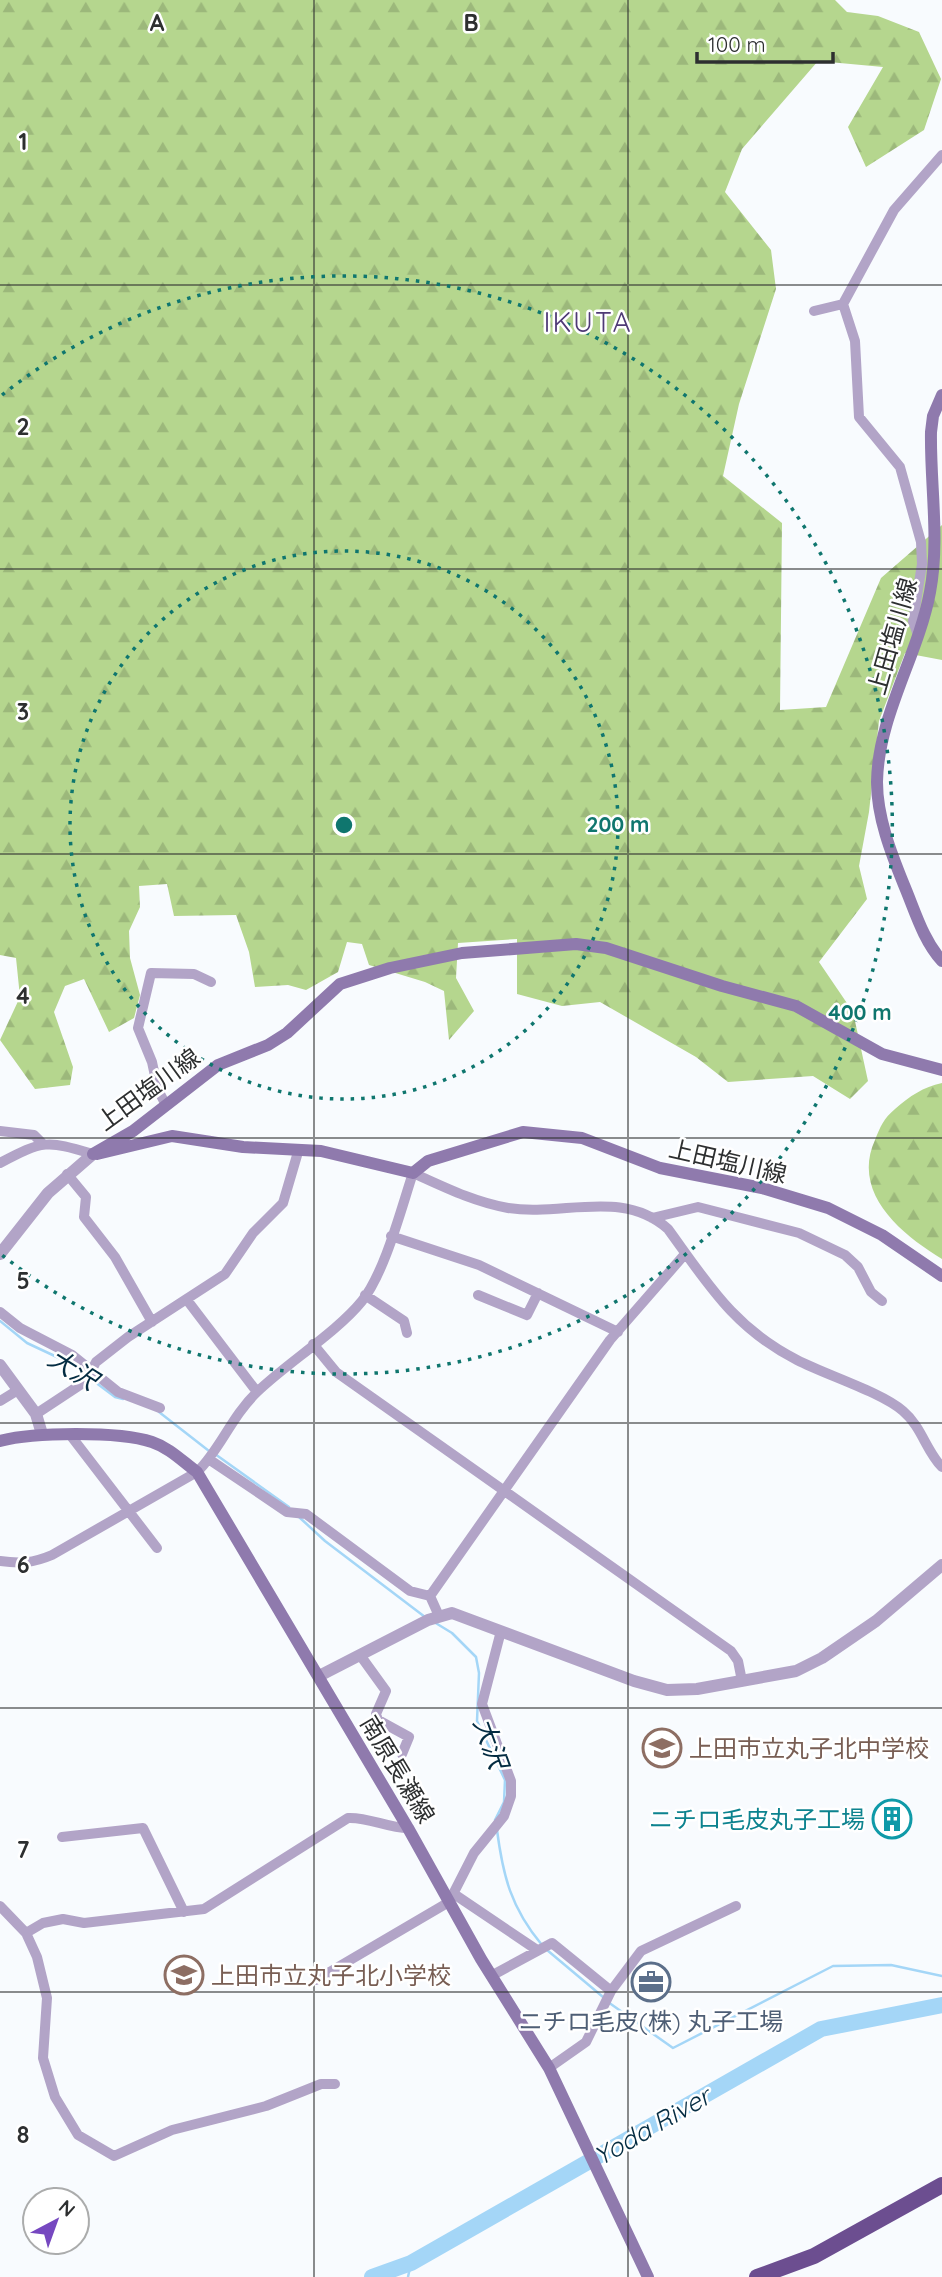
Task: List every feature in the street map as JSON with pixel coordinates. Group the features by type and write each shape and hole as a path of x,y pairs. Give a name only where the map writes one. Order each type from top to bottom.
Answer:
{"highway":[{"path":"757,2277 792,2271 942,2185"}],"main road":[{"name":"上田塩川線","path":"942,395 933,416 931,432 932,576 918,635 888,723 877,782 885,830 895,863 926,938 942,961"},
{"name":"上田塩川線","path":"93,1154 133,1131 218,1065 268,1045 287,1033 340,984 360,976 462,953 576,944 606,948 722,986 796,1006 882,1055 942,1070"},
{"name":"上田塩川線","path":"93,1154 105,1154 172,1136 298,1152 321,1151 413,1173 428,1161 523,1132 582,1138 660,1168 762,1188 828,1208 882,1235 942,1276"},
{"name":"南原長瀬線","path":"0,1441 42,1434 131,1437 153,1442 173,1452 197,1472 452,1898 491,1976 549,2068 631,2236 648,2277"}],"street":[{"path":"814,311 842,304 894,211 942,155"},
{"path":"842,304 855,341 856,406 859,417 900,467 921,542 922,564 913,621 918,635"},
{"path":"166,1105 158,1090 152,1062 138,1028 146,999 148,976 151,972 194,974 211,982"},
{"path":"0,1131 34,1135 42,1143"},
{"path":"0,1163 42,1143 56,1143 93,1154"},
{"path":"36,1415 86,1381 96,1362 225,1274 253,1233 283,1202 298,1152"},
{"path":"0,1254 31,1211 67,1174 93,1154"},
{"path":"0,1561 35,1562 197,1472 209,1460 234,1418 257,1392 365,1295 391,1236 413,1173 471,1199 510,1208 548,1210 594,1205 632,1209 652,1218 668,1229 720,1302 764,1339 794,1358 888,1400 903,1411 918,1426 934,1460 942,1467"},
{"path":"67,1174 86,1198 84,1217 115,1257 152,1322"},
{"path":"652,1218 698,1207 733,1213 765,1226 799,1233 852,1261 871,1292 882,1301"},
{"path":"391,1236 479,1265 618,1332"},
{"path":"430,1596 618,1332 685,1254"},
{"path":"478,1295 527,1315 538,1293"},
{"path":"365,1295 404,1321 407,1333"},
{"path":"187,1300 257,1392"},
{"path":"0,1312 20,1328 92,1370 118,1392 160,1408"},
{"path":"313,1344 336,1372 731,1651 738,1661 742,1681"},
{"path":"0,1365 36,1415 42,1434"},
{"path":"0,1401 18,1390"},
{"path":"71,1436 158,1548"},
{"path":"209,1460 287,1512 306,1514 410,1591 430,1596"},
{"path":"319,1676 439,1616 452,1613 634,1681 667,1690 718,1687 796,1671 822,1658 876,1621 942,1565"},
{"path":"430,1596 439,1616"},
{"path":"316,1980 452,1898 474,1853 504,1816 511,1796 511,1781 486,1721 482,1704 500,1632"},
{"path":"360,1655 386,1691 376,1714 378,1720 409,1737 402,1754"},
{"path":"26,1933 43,1923 63,1919 83,1923 204,1909 348,1818 364,1817 388,1828 408,1828"},
{"path":"62,1837 144,1828 184,1912"},
{"path":"452,1898 537,1950"},
{"path":"0,1906 26,1933 37,1957 47,1998 43,2058 55,2096 78,2135 114,2155 172,2130 266,2106 321,2084 335,2084"},
{"path":"549,2068 586,2042 611,1991 641,1951 736,1906"},
{"path":"491,1976 552,1943 611,1991"}],"green space":[{"path":"0,0 835,0 847,12 878,16 919,32 941,79 924,130 866,167 848,127 883,67 818,61 742,149 725,192 771,250 776,289 739,404 723,476 782,523 780,710 826,707 881,578 942,525 942,660 905,653 879,721 869,812 859,866 867,899 819,962 853,1012 868,1081 850,1099 813,1076 728,1082 696,1057 600,1002 562,1006 517,994 517,939 458,943 456,978 474,1011 449,1040 444,991 425,982 369,965 362,944 347,942 338,972 306,990 288,985 255,987 249,952 236,915 174,916 167,884 139,886 140,907 129,931 130,958 140,995 134,1018 109,1032 84,979 65,986 54,1012 73,1067 70,1085 35,1089 0,1040 20,997 16,958 0,955"},
{"path":"942,1083 942,1259 911,1237 884,1210 870,1177 869,1159 879,1131 891,1112 917,1093"}],"waterway":[{"name":"大沢","path":"0,1321 27,1343 74,1365 86,1375"},
{"name":"大沢","path":"91,1379 115,1397 123,1399"},
{"name":"大沢","path":"159,1412 209,1451"},
{"name":"大沢","path":"215,1454 289,1507"},
{"name":"大沢","path":"299,1517 325,1541 425,1617"},
{"name":"大沢","path":"434,1622 452,1633 476,1657 479,1673 477,1721 505,1780 504,1802 495,1820"},
{"name":"大沢","path":"497,1830 510,1891 523,1918 542,1945"},
{"name":"大沢","path":"547,1950 603,1997"},
{"name":"大沢","path":"608,2002 673,2048 833,1966 891,1965 942,1976"},
{"name":"Yoda River","path":"372,2277 411,2263 821,2029 942,2005"},
{"path":"408,2277 411,2263"}],"place":[{"name":"上田市立丸子北中学校","path":"662,1748"},
{"name":"ニチロ毛皮丸子工場","path":"892,1819"},
{"name":"上田市立丸子北小学校","path":"184,1975"},
{"name":"ニチロ毛皮(株) 丸子工場","path":"651,1982"}],"district":[{"name":"IKUTA","path":"588,321"}]}
